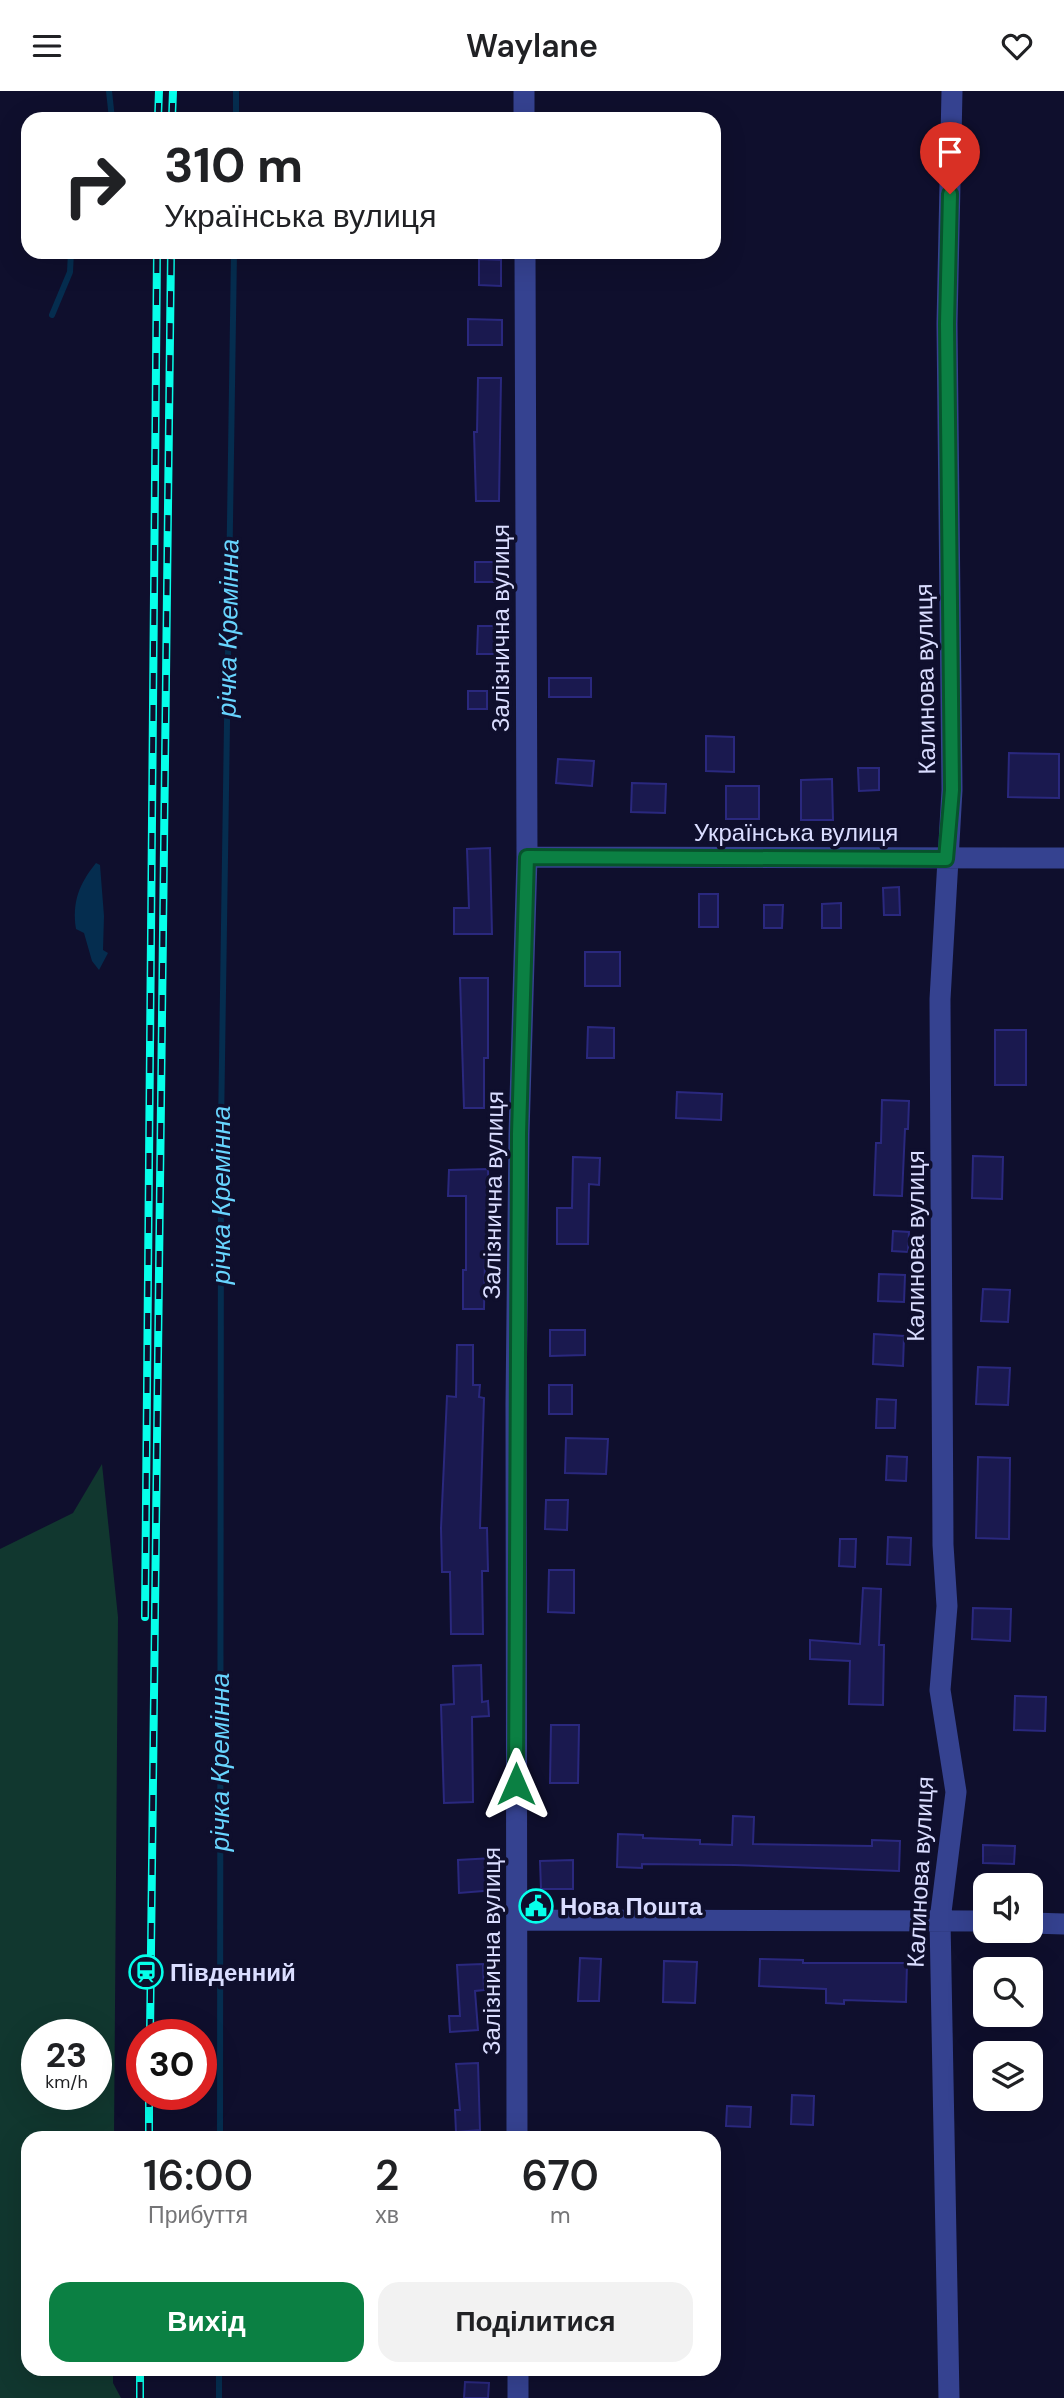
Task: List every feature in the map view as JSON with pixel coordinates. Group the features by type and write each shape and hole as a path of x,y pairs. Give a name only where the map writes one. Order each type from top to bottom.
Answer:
{"street":[{"path":"524,91 524,112"},
{"name":"Калинова вулиця","path":"948,2398 940,1920 956,1792 940,1690 947,1606 943,1545 940,1013 946,859 952,790 947,324 952,91"},
{"name":"Залізнична вулиця","path":"517,2131 516,1377 519,1134 527,857 525,259"},
{"name":"Українська вулиця","path":"527,857 1064,858"},
{"path":"517,1920 973,1921"},
{"path":"1043,1923 1064,1924"},
{"path":"518,2376 518,2398"}],"green space":[{"path":"102,1464 118,1617 114,2131 21,2131 21,2376 113,2376 113,2383 121,2398 0,2398 0,1549 73,1513"}],"water":[{"path":"96,863 100,865 104,916 103,950 108,953 99,970 92,961 84,933 76,929 75,919 78,894"}],"building":[{"path":"479,259 501,260 501,286 479,285"},
{"path":"468,319 502,320 502,345 468,345"},
{"path":"478,378 501,378 499,501 476,501 474,432 477,432"},
{"path":"475,562 498,562 498,582 475,582"},
{"path":"478,626 497,626 496,654 477,654"},
{"path":"549,678 591,678 591,697 549,697"},
{"path":"468,691 487,691 487,709 468,709"},
{"path":"706,736 734,737 734,772 706,771"},
{"path":"1009,753 1059,754 1059,798 1008,797"},
{"path":"558,759 594,761 592,786 556,783"},
{"path":"858,768 879,768 879,790 859,791"},
{"path":"832,779 833,820 801,820 801,780"},
{"path":"632,783 666,784 665,813 631,812"},
{"path":"726,786 759,786 759,819 726,819"},
{"path":"490,848 492,934 454,934 454,908 469,908 467,849"},
{"path":"899,887 900,915 884,915 883,888"},
{"path":"699,894 718,894 718,927 699,927"},
{"path":"841,903 841,928 822,928 822,904"},
{"path":"764,905 783,905 782,928 764,928"},
{"path":"585,952 620,952 620,986 585,986"},
{"path":"460,978 488,978 488,1058 484,1058 484,1108 464,1108"},
{"path":"588,1027 614,1028 614,1058 587,1058"},
{"path":"995,1030 1026,1030 1026,1085 995,1085"},
{"path":"677,1092 722,1094 721,1120 676,1118"},
{"path":"882,1100 909,1101 902,1196 874,1195 876,1143 881,1143"},
{"path":"973,1156 1003,1157 1002,1199 972,1198"},
{"path":"573,1157 600,1158 599,1185 589,1184 588,1244 557,1244 557,1208 572,1208"},
{"path":"488,1169 490,1257 485,1257 484,1309 463,1309 466,1196 448,1196 449,1170"},
{"path":"893,1231 909,1232 908,1252 892,1251"},
{"path":"879,1274 905,1275 904,1302 878,1301"},
{"path":"983,1289 1010,1290 1008,1322 981,1321"},
{"path":"550,1330 585,1330 585,1355 550,1356"},
{"path":"874,1334 904,1336 903,1366 873,1364"},
{"path":"457,1345 473,1345 473,1385 480,1385 479,1397 484,1398 480,1528 487,1528 488,1571 482,1571 483,1634 451,1634 450,1572 442,1572 441,1528 447,1396 456,1397"},
{"path":"978,1367 1010,1368 1008,1405 976,1404"},
{"path":"549,1385 572,1385 572,1414 549,1414"},
{"path":"877,1399 896,1400 895,1428 876,1428"},
{"path":"566,1438 608,1439 606,1474 565,1473"},
{"path":"887,1456 907,1457 906,1481 886,1480"},
{"path":"978,1457 1010,1458 1009,1539 976,1538"},
{"path":"546,1500 568,1500 567,1530 545,1529"},
{"path":"888,1537 911,1538 910,1565 887,1564"},
{"path":"840,1539 856,1539 855,1567 839,1566"},
{"path":"549,1570 574,1570 574,1613 548,1612"},
{"path":"863,1588 881,1589 879,1645 884,1645 883,1705 849,1704 850,1661 810,1659 810,1640 860,1644"},
{"path":"973,1608 1011,1609 1010,1641 972,1639"},
{"path":"481,1665 482,1702 488,1701 489,1716 472,1717 473,1802 444,1803 441,1705 454,1704 453,1666"},
{"path":"1015,1696 1046,1697 1045,1731 1014,1730"},
{"path":"551,1725 579,1725 578,1783 550,1783"},
{"path":"733,1816 754,1817 753,1844 872,1846 872,1840 900,1841 899,1871 735,1865 642,1864 642,1868 617,1867 618,1834 732,1845"},
{"path":"983,1845 1015,1846 1014,1864 983,1863"},
{"path":"493,1858 496,1890 459,1893 458,1860"},
{"path":"573,1860 573,1889 541,1889 540,1861"},
{"path":"580,1958 601,1959 599,2001 578,2001"},
{"path":"760,1959 803,1960 803,1963 907,1963 906,2002 844,2000 844,2004 826,2003 826,1989 759,1986"},
{"path":"664,1961 697,1962 695,2003 663,2002"},
{"path":"483,1964 484,1990 475,1991 478,2030 450,2032 449,2016 460,2016 457,1965"},
{"path":"478,2063 480,2130 456,2131 455,2110 460,2110 456,2064"},
{"path":"792,2095 814,2096 813,2125 791,2124"},
{"path":"727,2106 751,2107 750,2127 726,2126"},
{"path":"465,2382 489,2383 488,2398 464,2398"}],"waterway":[{"path":"109,91 111,112"},
{"name":"річка Кремінна","path":"236,91 236,112"},
{"path":"52,315 70,272 71,259"},
{"name":"річка Кремінна","path":"220,2131 221,1127 234,259"},
{"name":"річка Кремінна","path":"219,2376 219,2398"}],"railway":[{"path":"158,112 159,91"},
{"path":"172,112 173,91"},
{"path":"145,1617 157,259"},
{"path":"150,2019 171,259"},
{"path":"149,2110 149,2131"},
{"path":"140,2376 140,2398"}],"place":[{"name":"Нова Пошта","path":"536,1906"},
{"name":"Південний","path":"146,1972"}],"route":[{"path":"516,1784 519,1134 527,857 946,859 952,790 947,324 950,194"}]}
